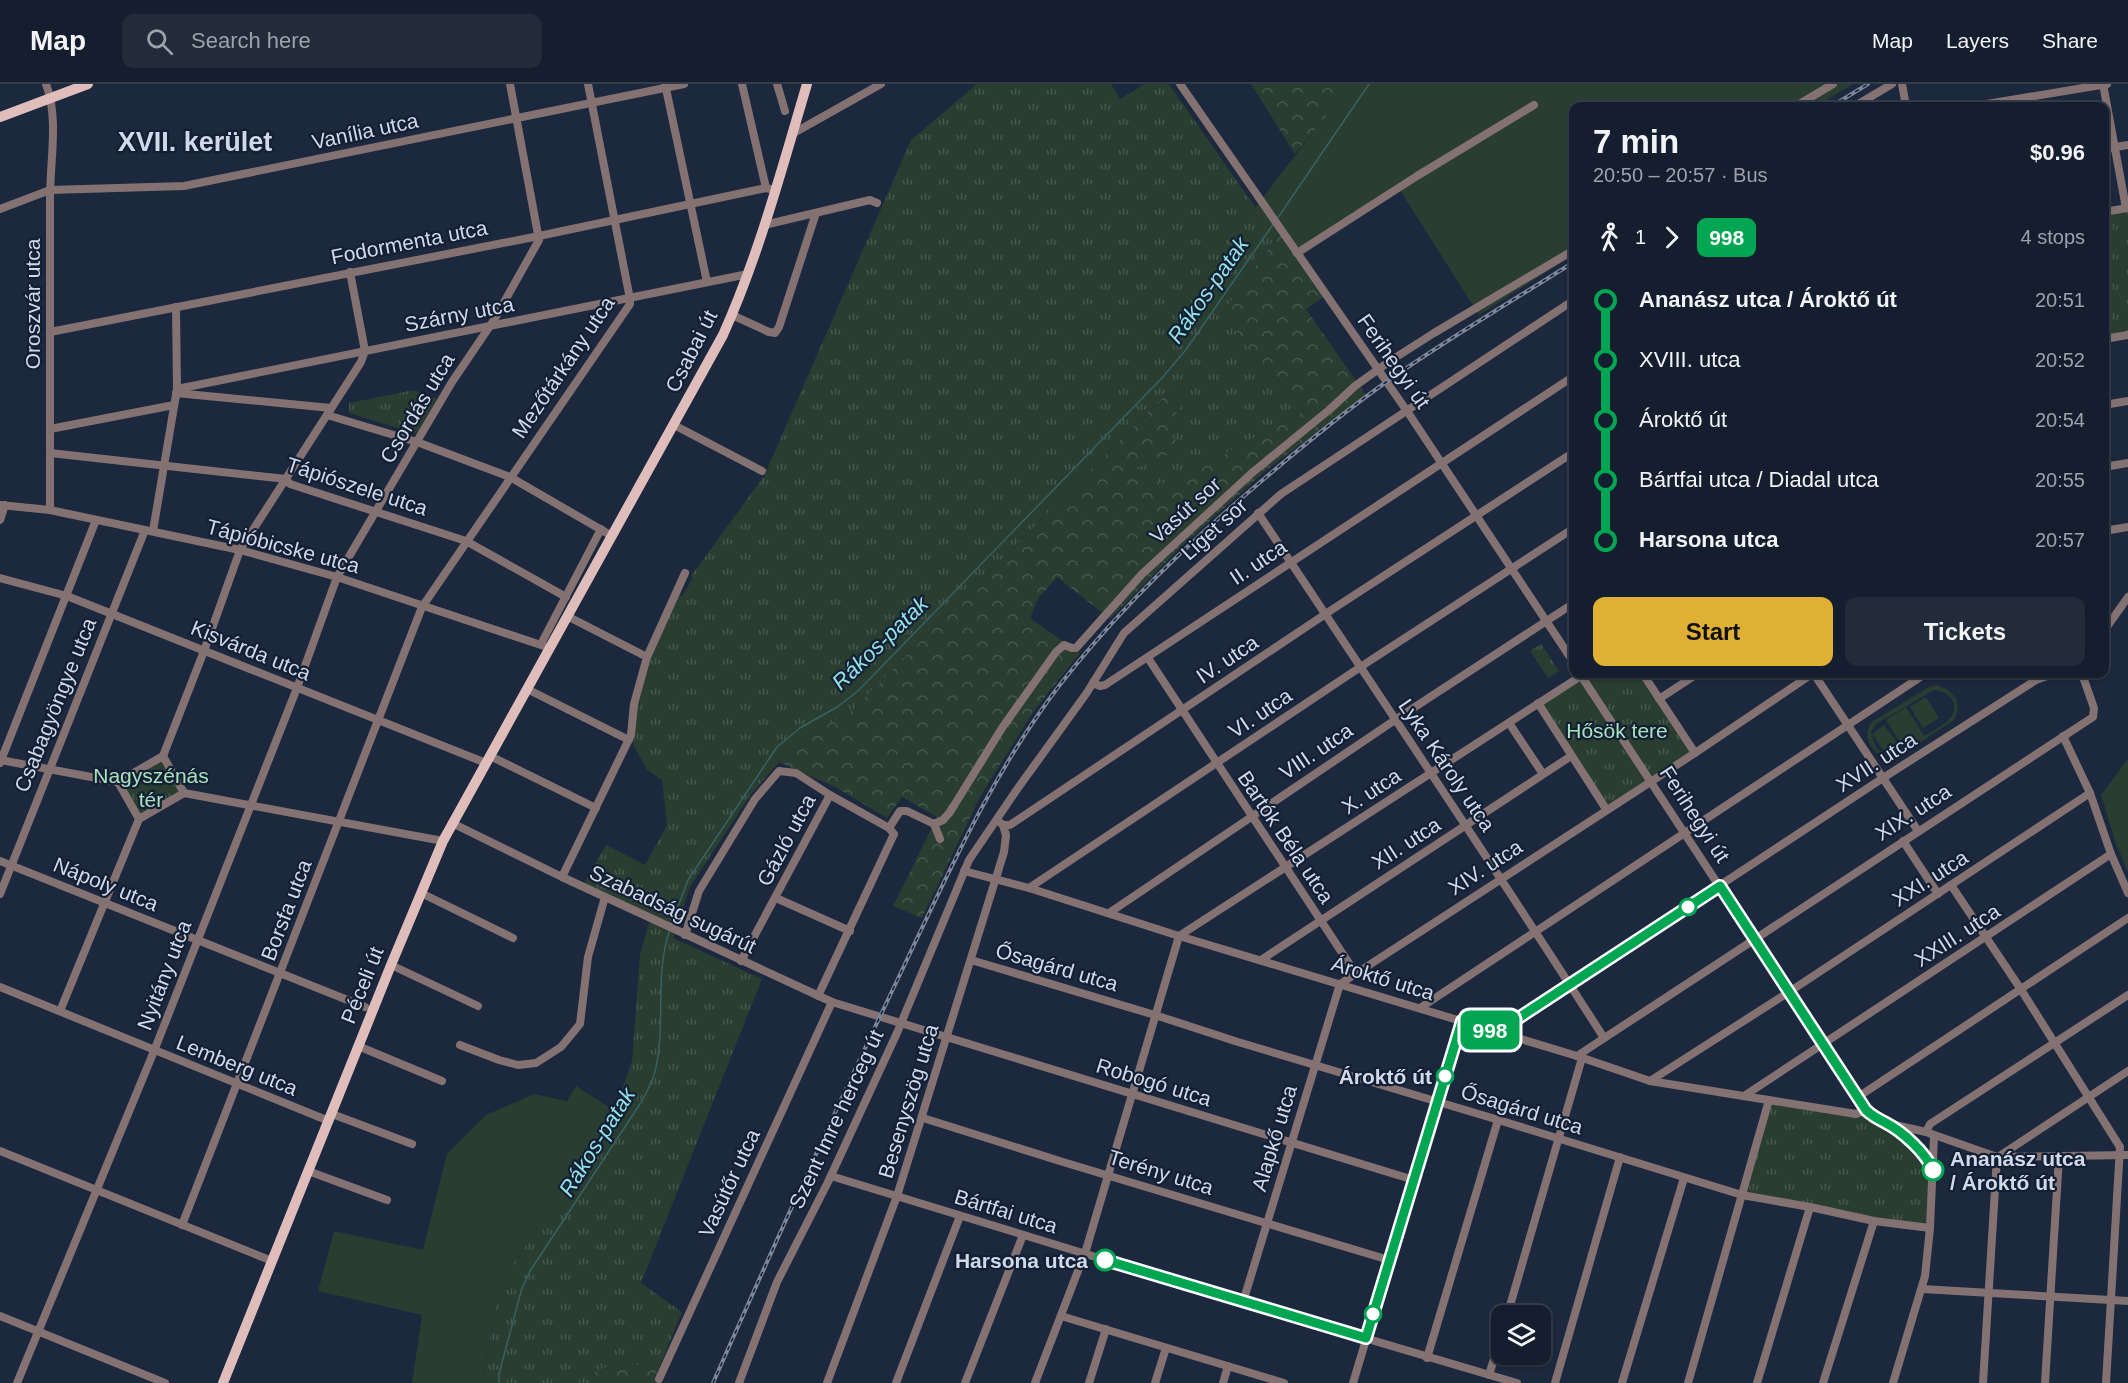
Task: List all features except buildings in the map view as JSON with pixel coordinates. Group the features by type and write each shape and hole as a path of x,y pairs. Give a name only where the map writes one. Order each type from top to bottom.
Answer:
{"main road":[{"path":"0,117 88,84"},
{"name":"Csabai út","path":"567,616 713,356 732,315 764,225 770,189 792,134 807,84"},
{"name":"Péceli út","path":"223,1383 443,841 526,690 545,646 567,616"}],"street":[{"path":"46,84 52,98"},
{"path":"510,84 539,236"},
{"name":"Mezőtárkány utca","path":"422,607 630,304 588,84"},
{"name":"Vanília utca","path":"0,209 50,190 184,186 665,86 684,84"},
{"path":"742,84 770,189"},
{"path":"777,84 785,111"},
{"path":"792,134 881,84"},
{"name":"Ferihegyi út","path":"1180,84 1406,410 1569,656"},
{"path":"1803,102 1833,84"},
{"path":"1862,102 1892,84"},
{"path":"1902,84 1905,102"},
{"path":"1999,102 2105,84 2106,102"},
{"path":"665,86 707,282"},
{"name":"Oroszvár utca","path":"50,510 52,98"},
{"path":"1297,253 1534,105"},
{"path":"2109,211 2127,208 2109,148 2128,145"},
{"name":"Fodormenta utca","path":"50,332 770,189"},
{"path":"764,225 870,200 877,203"},
{"path":"732,315 775,333 779,327 816,213"},
{"name":"Csordás utca","path":"337,578 417,442 494,320 539,240 539,236"},
{"name":"Vasút sor","path":"934,824 943,820 950,812 1002,728 1056,652 1064,645 1076,648 1142,573 1253,472 1355,386 1434,333 1569,253"},
{"path":"96,520 0,761 50,768 118,782 163,756 240,550 361,362 365,351 350,272"},
{"name":"Szárny utca","path":"176,391 748,274"},
{"name":"Liget sor","path":"964,870 969,860 1000,823 1018,788 1093,683 1125,633 1281,494 1569,305"},
{"name":"Csabagyöngye utca","path":"0,894 111,614 149,531 176,391 176,307"},
{"path":"2109,338 2128,335"},
{"name":"II. utca","path":"1093,683 1105,685 1148,658 1569,379"},
{"path":"176,391 329,411 510,477 612,536"},
{"path":"2109,404 2128,401"},
{"path":"50,429 174,405"},
{"path":"674,425 762,471"},
{"name":"Tápiószele utca","path":"50,453 286,479 290,484 466,541 566,597"},
{"name":"IV. utca","path":"1000,823 1010,825 1182,712 1325,614 1569,455"},
{"path":"2109,466 2128,463"},
{"path":"0,520 3,505"},
{"name":"Tápióbicske utca","path":"3,505 50,510 240,550 337,578 545,646"},
{"name":"Lyka Károly utca","path":"1258,513 1502,878 1604,1038"},
{"path":"2109,530 2128,527"},
{"path":"545,646 566,597 601,529"},
{"name":"VI. utca","path":"1029,888 1360,667 1569,531"},
{"path":"561,877 632,735 634,704 648,657 685,573"},
{"name":"Kisvárda utca","path":"0,578 67,596 379,720 488,759 596,808"},
{"name":"Nyitány utca","path":"17,1383 154,1051 297,688 337,578"},
{"path":"2109,624 2128,597"},
{"name":"VIII. utca","path":"1108,913 1569,606"},
{"name":"Borsfa utca","path":"182,1225 422,607"},
{"path":"567,616 648,657"},
{"name":"Bartók Béla utca","path":"1148,658 1356,974"},
{"name":"X. utca","path":"1179,936 1576,678"},
{"name":"Ferihegyi út","path":"1585,678 1866,1110 1870,1115 1887,1123 1926,1157 1933,1170"},
{"path":"1646,678 1695,753"},
{"path":"1659,699 1691,678"},
{"name":"XIV. utca","path":"1340,984 1807,678"},
{"path":"1816,678 1918,831"},
{"path":"1420,1008 1919,678"},
{"name":"XVII. utca","path":"1497,1032 1883,778 2042,678"},
{"name":"XIX. utca","path":"1580,1057 1604,1038 2092,717 2094,708 2083,678"},
{"path":"526,690 629,740"},
{"path":"1538,703 1606,810"},
{"path":"1509,723 1543,774"},
{"path":"2063,736 2090,793 2111,854 2128,894"},
{"path":"163,756 184,793"},
{"name":"XII. utca","path":"1261,960 1571,756"},
{"name":"Gázló utca","path":"682,934 699,891 755,799 779,771 796,773 830,795 741,961"},
{"path":"118,782 140,819"},
{"path":"60,1011 140,819 184,793 443,841"},
{"name":"XXI. utca","path":"1650,1081 2090,793"},
{"path":"830,795 892,831"},
{"path":"819,996 850,931 900,811 907,811 934,824 940,839"},
{"name":"Szabadság sugárút","path":"452,823 741,961 832,1002 884,1019"},
{"name":"Besenyszög utca","path":"827,1383 897,1196 923,1118 1004,852 1006,835 1000,823"},
{"path":"1903,841 1938,894"},
{"name":"XXIII. utca","path":"1744,1096 2111,854"},
{"name":"Nápoly utca","path":"0,861 365,1007"},
{"name":"Ároktő utca","path":"964,870 1580,1057 1650,1081 1856,1114 1866,1110"},
{"name":"Szent Imre herceg út","path":"739,1383 777,1282 831,1176 901,1023 964,870"},
{"path":"1951,885 2020,988 2124,1156 2106,1383"},
{"path":"421,893 513,938"},
{"path":"460,1045 518,1065 536,1063 561,1047 580,1024 588,957 605,897"},
{"path":"776,898 850,931"},
{"path":"1858,1097 2128,918"},
{"path":"1035,1383 1084,1254 1179,936"},
{"name":"Ősagárd utca","path":"970,960 1742,1195 1874,1221 1930,1228"},
{"path":"391,965 478,1006"},
{"name":"Alapkő utca","path":"1243,1302 1340,984"},
{"name":"Lemberg utca","path":"0,987 238,1084 330,1118 412,1144"},
{"path":"1893,1383 1922,1289 1928,1258 1933,1170 1930,1124 2128,995"},
{"name":"Vasútőr utca","path":"659,1379 832,1002"},
{"name":"Robogó utca","path":"884,1019 1414,1180"},
{"path":"1353,1383 1462,1021"},
{"path":"358,1046 442,1081"},
{"path":"1510,1305 1559,1140 1580,1057"},
{"path":"1997,1157 2128,1071"},
{"path":"1688,1383 1769,1100"},
{"name":"Terény utca","path":"923,1118 1389,1260"},
{"path":"1428,1358 1498,1120"},
{"path":"1887,1123 1930,1134 1997,1157 2124,1156"},
{"path":"0,1151 272,1261"},
{"path":"1555,1383 1620,1157"},
{"path":"1983,1383 1997,1157"},
{"path":"2045,1383 2059,1157"},
{"path":"308,1172 387,1200"},
{"name":"Bártfai utca","path":"831,1176 1517,1383"},
{"path":"1622,1383 1684,1178"},
{"path":"1757,1383 1810,1207"},
{"path":"896,1383 960,1216"},
{"path":"1823,1383 1874,1221"},
{"path":"965,1383 1023,1235"},
{"path":"1922,1289 2128,1301"},
{"path":"0,1316 165,1383"},
{"path":"1060,1316 1284,1383"},
{"path":"1089,1383 1106,1329"},
{"path":"1155,1383 1166,1348"},
{"path":"1489,1376 1492,1365"},
{"path":"1222,1383 1228,1366"}],"green space":[{"path":"977,84 1111,84 1120,99 1145,84 1169,84 1276,237 1222,314 1304,411 1229,451 1172,488 1136,468 1181,449 1166,426 1184,403 1172,388 852,710 807,736 779,762 751,794 690,887 673,938 762,979 641,1283 682,1312 661,1363 603,1368 594,1373 593,1383 482,1383 502,1282 609,1118 632,1061 640,955 651,916 583,885 606,845 645,865 667,825 662,780 647,770 633,744 636,704 649,659 677,596 682,596 693,578 691,576 764,476 911,140"},
{"path":"1251,84 1348,84 1321,123 1295,154"},
{"path":"1348,84 1853,84 1824,102 1569,102 1569,258 1479,315 1398,187 1300,249 1283,227 1276,237 1255,208"},
{"path":"2128,208 2128,335 2109,338 2109,211"},
{"path":"1284,226 1330,293 1306,309 1366,395 1264,472 1181,547 1110,619 1057,577 1038,599 1030,618 1080,653 1033,712 980,797 922,918 893,906 937,817 902,797 887,818 835,787 779,762 807,736 852,710 1173,387 1184,403 1182,449 1172,487 1229,451 1304,411 1222,314"},
{"path":"414,390 437,399 417,434 349,413 349,403"},
{"path":"1541,644 1559,671 1548,678 1530,651"},
{"name":"Hősök tere","path":"1578,678 1646,678 1695,753 1606,809 1538,703"},
{"path":"1936,685 1948,690 1956,698 1958,709 1955,719 1900,756 1885,756 1873,749 1868,736 1868,729 1872,722 1927,688","holes":["1934,690 1944,692 1951,698 1954,705 1951,717 1924,736 1906,707 1886,720 1904,749 1894,754 1887,754 1899,745 1884,725 1872,734 1886,754 1876,748 1871,732 1876,724"]},
{"path":"1926,697 1939,718 1923,728 1910,707"},
{"name":"Nagyszénás tér","path":"163,756 184,793 139,819 118,782"},
{"path":"2128,759 2128,872 2116,844 2101,795"},
{"path":"576,1086 612,1109 609,1118 502,1282 482,1383 412,1383 422,1315 318,1291 334,1231 423,1250 447,1154 486,1115 534,1094 567,1101"},
{"path":"1769,1100 1862,1113 1887,1123 1930,1163 1930,1228 1742,1195"},
{"path":"661,1363 654,1379 662,1383 593,1383 594,1372 603,1368"}],"waterway":[{"name":"Rákos-patak","path":"1277,219 1369,84"},
{"name":"Rákos-patak","path":"671,925 688,880 777,747 800,728 837,707 858,691 1161,379 1185,351 1274,223"},
{"name":"Rákos-patak","path":"499,1383 499,1374 522,1288 530,1271 642,1101 652,1080 659,1050 662,964 670,929"}],"railway":[{"path":"1839,102 1868,84"},
{"path":"713,1383 879,1018 956,857 1014,752 1059,686 1104,631 1153,580 1231,507 1306,444 1412,364 1569,265"}],"bus line":[{"name":"998","path":"1105,1260 1366,1338 1462,1021 1497,1032 1720,886 1866,1110 1870,1115 1887,1123 1915,1146 1926,1157 1933,1170"}],"place":[{"name":"Ároktő út","path":"1445,1076"},
{"name":"Ananász utca / Ároktő út","path":"1933,1170"},
{"name":"Harsona utca","path":"1105,1260"}],"district":[{"name":"XVII. kerület","path":"195,142"}]}
